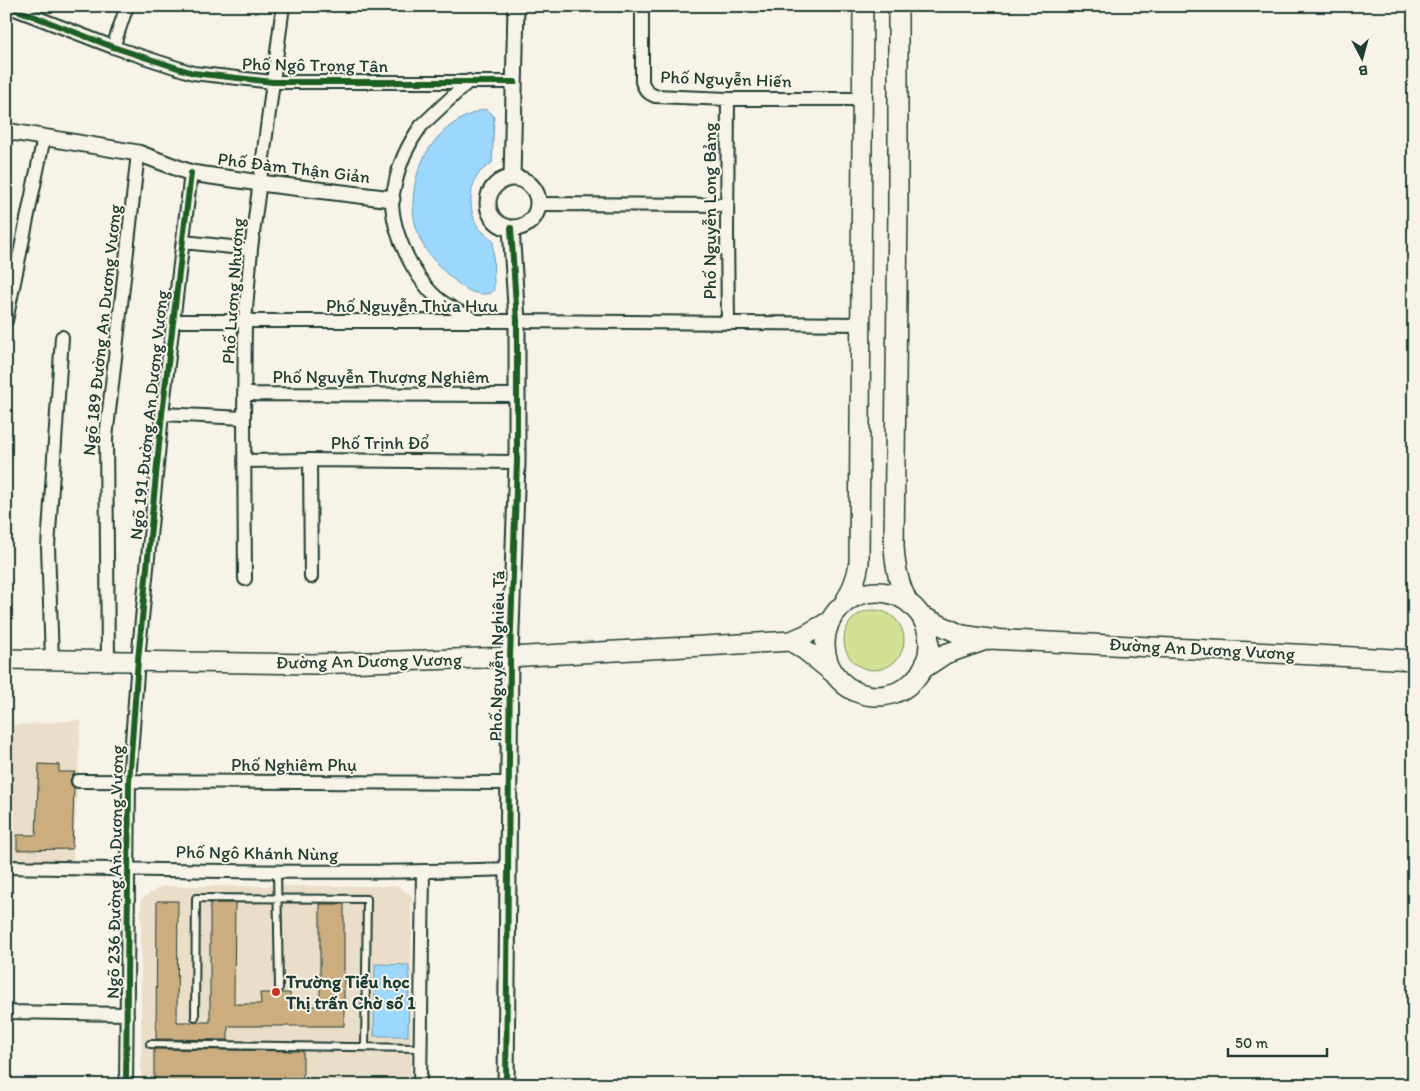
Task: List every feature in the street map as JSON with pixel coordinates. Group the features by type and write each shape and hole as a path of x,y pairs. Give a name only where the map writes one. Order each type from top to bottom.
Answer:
{"main road":[{"path":"833,674 824,648 825,634 830,621 852,588 859,563 863,6"},
{"path":"791,641 810,654 846,687 862,695 880,697 898,692 913,682 924,668 929,650 928,632 902,591 896,571 894,546 898,6"},
{"path":"842,605 856,597 869,593 883,592 896,596 915,609"},
{"name":"Đường An Dương Vương","path":"915,609 962,635 989,639 1414,660"},
{"name":"Đường An Dương Vương","path":"6,658 313,664 510,657 791,641 830,621"},
{"name":"Đường An Dương Vương","path":"924,668 945,654 989,639"}],"street":[{"name":"Phố Ngô Trọng Tân","path":"7,6 112,47 194,73 273,82 514,82"},
{"path":"112,47 127,6"},
{"path":"512,178 516,6"},
{"name":"Phố Nguyễn Hiến","path":"642,6 642,82 648,93 655,96 728,99 862,99"},
{"name":"Phố Lương Nhượng","path":"245,579 245,321 251,250 273,82 280,7"},
{"path":"469,81 421,126 415,134 403,157 396,177 392,199 398,234 405,252 419,277 441,301 476,321"},
{"name":"Phố Nguyễn Long Bảng","path":"728,99 728,322"},
{"name":"Phố Đàm Thận Giản","path":"6,131 138,153 191,173 260,184 392,199"},
{"path":"6,321 44,137"},
{"name":"Ngõ 189 Đường An Dương Vương","path":"108,660 106,438 138,153"},
{"name":"Ngõ 191 Đường An Dương Vương","path":"138,660 162,414 191,173"},
{"path":"512,178 519,179 531,186 538,204 537,211 530,222 524,226 511,228 497,223 489,210 488,203 489,196 498,183 512,178"},
{"path":"538,204 727,205"},
{"name":"Phố Nguyễn Nghiêu Tá","path":"506,1085 510,657 517,462 518,321 511,228"},
{"path":"183,242 251,250"},
{"name":"Phố Nguyễn Thừa Hưu","path":"174,321 518,321 861,324"},
{"path":"52,660 48,547 62,337"},
{"name":"Phố Nguyễn Thượng Nghiêm","path":"244,394 517,395"},
{"path":"162,414 244,418"},
{"path":"310,460 311,577"},
{"name":"Phố Trịnh Đổ","path":"244,461 517,462"},
{"name":"Ngõ 236 Đường An Dương Vương","path":"126,1085 129,782 138,660"},
{"name":"Phố Nghiêm Phụ","path":"78,782 509,783"},
{"name":"Phố Ngô Khánh Nùng","path":"6,867 422,872 508,869"},
{"path":"420,1085 422,872"},
{"path":"6,1012 127,1014"}],"lane":[{"path":"277,871 279,988"},
{"path":"195,1017 196,898 368,899 365,1047"},
{"path":"150,1044 420,1048"}],"shaded area":[{"path":"81,720 73,860 6,860 6,726"},
{"name":"Trường Tiểu học Thị trấn Chờ số 1","path":"162,886 398,886 412,896 411,1085 141,1085 141,899"}],"green space":[{"path":"874,610 890,615 895,619 899,624 904,640 899,656 895,661 890,665 874,670 858,665 853,661 849,656 844,640 849,624 853,619 858,615"}],"water":[{"path":"485,109 494,117 492,163 477,176 472,190 471,206 478,227 493,240 494,289 491,293 480,294 466,289 458,283 439,266 427,251 420,239 416,225 413,197 419,169 425,156 442,133 468,115"},
{"path":"375,964 409,965 408,1036 374,1036"}],"building":[{"path":"39,764 59,765 59,772 75,772 70,780 74,788 72,849 17,850 17,835 36,835"},
{"path":"157,901 178,901 177,1022 210,1022 210,903 235,903 234,1004 261,1004 260,993 290,993 290,1006 320,1006 320,904 344,904 344,1026 228,1026 228,1040 156,1039"},
{"path":"154,1049 303,1051 303,1085 154,1085"}],"cycle path":[{"path":"7,6 113,47 193,73 273,82 515,82"},
{"path":"126,1085 129,782 138,660 162,414 191,173"},
{"path":"506,1085 510,657 517,462 517,321 511,228"}],"place":[{"name":"Trường Tiểu học Thị trấn Chờ số 1","path":"276,992"}]}
